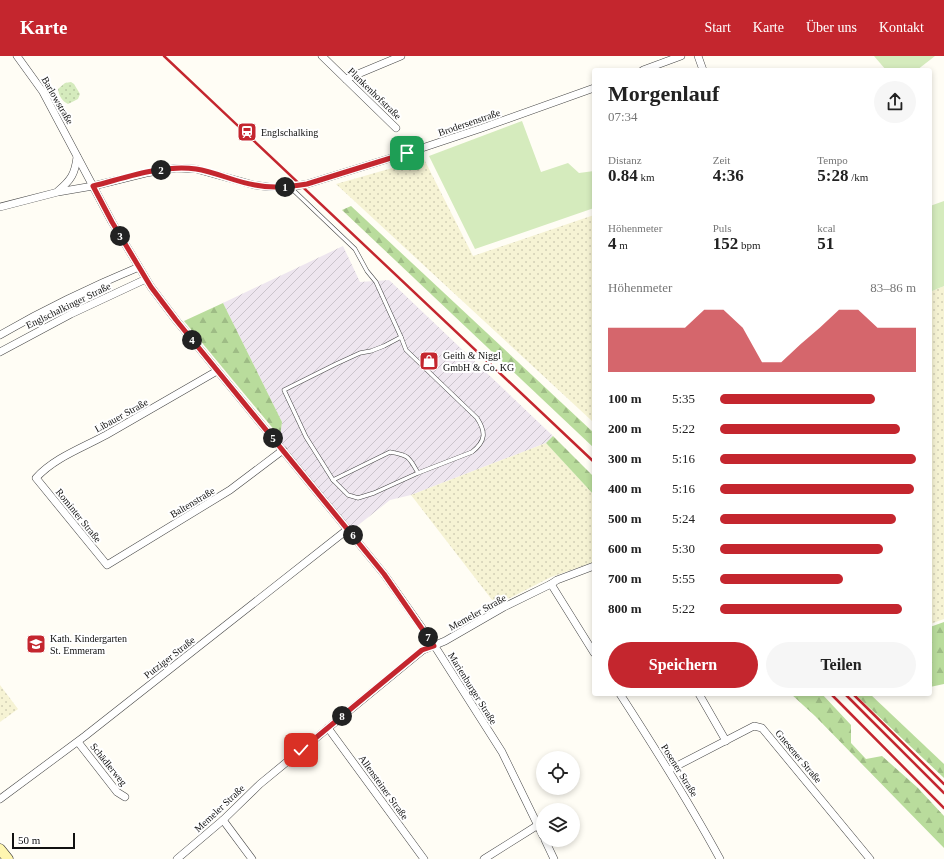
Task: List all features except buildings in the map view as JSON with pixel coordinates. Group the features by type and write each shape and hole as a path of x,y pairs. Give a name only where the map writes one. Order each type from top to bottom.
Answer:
{"main road":[{"path":"0,849 8,859"}],"street":[{"name":"Barlowstraße","path":"17,56 43,92 112,222 146,279"},
{"name":"Plankenhofstraße","path":"322,56 396,128"},
{"path":"346,79 401,56"},
{"path":"648,68 681,56"},
{"path":"698,56 702,68"},
{"name":"Brodersenstraße","path":"0,206 146,173 177,168 196,169 254,185 269,187 290,187 307,184 482,128 592,89"},
{"path":"58,192 68,182 76,169 78,156"},
{"name":"Englschalkinger Straße","path":"0,335 37,313 93,286 139,268"},
{"name":"Englschalkinger Straße","path":"0,352 64,317 146,279"},
{"name":"Marienburger Straße","path":"146,279 176,320 217,371 384,574 434,646 502,752 536,821"},
{"name":"Libauer Straße","path":"36,478 42,471 60,459 217,371"},
{"name":"Baltenstraße","path":"107,565 230,490 283,450"},
{"name":"Rominter Straße","path":"36,478 107,565"},
{"name":"Putziger Straße","path":"0,799 78,742 348,529"},
{"name":"Memeler Straße","path":"176,859 223,820 260,784 422,650 445,641 504,607 557,580 592,567"},
{"path":"551,584 592,650"},
{"name":"Posener Straße","path":"621,696 700,821 720,859"},
{"path":"700,696 726,741"},
{"name":"Gnesener Straße","path":"669,770 754,726 762,728 870,859"},
{"name":"Allensteiner Straße","path":"328,728 424,859"},
{"name":"Schädlerweg","path":"78,742 117,792 125,797"},
{"path":"223,820 252,859"},
{"path":"484,859 536,826"},
{"path":"548,847 554,859"}],"lane":[{"path":"290,187 355,249 367,271 376,282 401,337 404,346 410,355 477,418 484,432 480,446 472,452 418,473 374,493 358,498 348,495 333,480 306,437 284,390 360,353 384,346 401,337"},
{"path":"333,480 390,452 399,453 410,458 418,473"}],"shaded area":[{"path":"424,159 473,256 592,216 592,421 336,184"},
{"path":"343,246 360,282 389,280 553,436 546,443 411,495 390,500 347,534 278,449 282,422 223,303"},
{"path":"944,286 944,619 932,623 932,291"},
{"path":"546,443 592,493 592,563 551,577 496,605 411,495"},
{"path":"0,685 18,709 0,722"}],"green space":[{"path":"874,56 935,56 920,68 884,68"},
{"path":"71,82 80,94 78,99 68,104 61,98 58,89 65,83"},
{"path":"522,121 541,172 568,163 579,173 592,171 592,209 475,249 429,156"},
{"path":"944,201 944,286 932,291 932,205"},
{"path":"351,206 592,431 592,446 342,210"},
{"path":"223,303 282,422 280,437 184,321"},
{"path":"553,436 592,475 592,493 546,443"},
{"path":"944,622 944,684 932,687 932,626"},
{"path":"793,696 824,696 851,725 851,743 866,759 882,756 918,788 944,816 944,848 815,716"},
{"path":"857,696 872,696 944,764 944,778"}],"railway":[{"path":"164,56 592,460"},
{"path":"833,696 944,808"},
{"path":"847,696 944,793"},
{"path":"855,696 944,784"}],"place":[{"name":"Englschalking","path":"247,132"},
{"name":"Geith & Niggl GmbH & Co. KG","path":"429,361"},
{"name":"Kath. Kindergarten St. Emmeram","path":"36,644"}],"route":[{"path":"301,750 422,650 434,646 384,574 176,320 151,287 112,222 93,186 146,173 177,168 196,169 254,185 290,187 307,184 407,153"}]}
